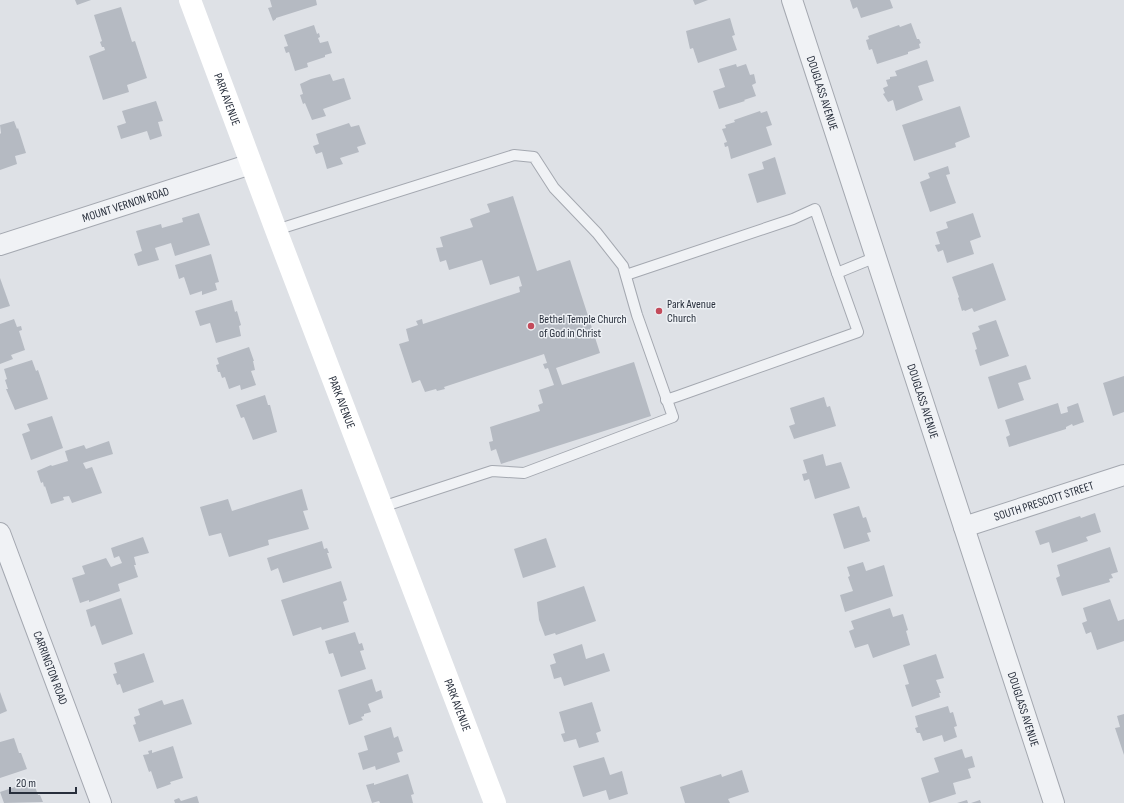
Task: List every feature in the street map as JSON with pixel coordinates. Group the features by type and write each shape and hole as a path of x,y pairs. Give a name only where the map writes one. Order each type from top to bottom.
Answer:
{"main road":[{"name":"PARK AVENUE","path":"190,0 276,230 495,803"}],"street":[{"name":"DOUGLASS AVENUE","path":"792,0 1054,803"},
{"name":"MOUNT VERNON ROAD","path":"0,245 251,164"},
{"name":"SOUTH PRESCOTT STREET","path":"964,527 1124,475"},
{"name":"CARRINGTON ROAD","path":"0,533 101,803"}],"lane":[{"path":"276,230 514,155 527,156 534,157 554,188 587,223 623,266 637,316 673,417 524,473 492,472 382,507"},
{"path":"626,275 793,219 815,209 858,332 666,400"},
{"path":"837,273 876,257"}],"building":[{"path":"75,0 91,0 77,5"},
{"path":"270,0 316,0 317,5 276,18 273,21 268,8 272,7"},
{"path":"693,0 708,0 695,5"},
{"path":"850,0 890,0 893,8 861,18 857,7 853,9"},
{"path":"121,7 132,42 135,41 147,78 127,85 129,92 103,100 89,56 105,50 100,42 102,41 94,15"},
{"path":"730,18 735,35 732,36 737,50 698,63 693,48 690,49 686,31"},
{"path":"911,23 917,39 919,39 921,43 919,44 920,48 908,52 908,54 877,64 872,49 869,50 866,40 869,39 868,36 899,25 900,27"},
{"path":"314,25 317,34 319,33 320,37 318,38 320,43 328,41 332,53 307,63 308,67 295,71 289,52 286,53 284,47 288,46 284,35"},
{"path":"927,60 934,81 918,86 923,100 896,111 893,100 888,102 883,94 885,93 883,88 888,86 886,80 890,79 890,77 897,76 895,71"},
{"path":"736,64 737,67 746,64 750,75 754,74 756,83 752,85 756,96 719,109 713,91 725,87 719,69"},
{"path":"330,74 333,81 344,78 351,99 323,109 326,116 312,120 300,95 303,94 300,84 311,79"},
{"path":"156,101 163,121 158,122 162,136 150,140 147,131 121,139 117,126 126,123 122,111"},
{"path":"960,106 970,137 955,143 956,147 914,161 902,125"},
{"path":"760,111 761,113 767,111 772,125 766,127 772,145 731,159 728,146 725,147 724,143 727,142 722,129 726,128 725,125 735,122 734,120"},
{"path":"14,121 17,129 18,128 26,153 15,156 17,164 0,170 0,125"},
{"path":"349,123 351,127 359,125 366,144 357,147 359,152 340,158 343,164 327,169 322,152 316,154 313,146 319,144 316,134"},
{"path":"775,157 786,194 757,203 748,174 764,169 762,162"},
{"path":"948,166 950,174 946,175 956,203 930,212 920,182 930,178 928,173"},
{"path":"513,196 537,271 570,260 600,353 556,368 562,385 634,362 651,416 501,464 496,449 491,451 489,442 493,441 490,427 540,411 538,405 543,403 539,390 554,385 548,368 545,369 543,364 547,363 544,354 444,387 445,389 437,391 436,389 425,392 420,380 412,383 399,344 409,341 406,329 418,325 416,321 422,319 423,324 520,292 519,287 522,286 519,276 490,285 482,260 449,270 446,260 440,262 436,248 443,247 440,237 473,227 470,219 490,212 487,204"},
{"path":"199,213 210,245 175,256 171,243 155,248 159,260 138,266 134,254 142,251 136,231 161,224 162,228 183,222 182,218"},
{"path":"973,213 981,237 970,241 974,254 947,263 943,250 938,252 935,245 940,244 936,232 948,228 946,222"},
{"path":"211,254 219,282 215,283 217,290 202,295 202,291 190,295 184,277 179,279 175,265"},
{"path":"993,263 1006,300 974,312 972,308 962,311 952,277"},
{"path":"0,278 10,306 0,309"},
{"path":"232,300 235,312 237,311 241,325 239,326 241,336 216,343 210,323 200,326 195,311"},
{"path":"14,319 17,327 21,326 22,330 19,331 25,350 11,355 13,359 0,364 0,324"},
{"path":"996,320 1009,356 980,366 972,333 980,330 978,326"},
{"path":"249,347 254,361 255,370 251,371 256,385 241,390 240,385 229,389 225,377 222,378 220,372 218,372 216,365 219,364 217,358"},
{"path":"32,360 36,371 38,370 48,399 15,410 6,389 8,389 4,369"},
{"path":"1026,365 1031,379 1018,383 1024,400 998,409 988,377"},
{"path":"1124,376 1124,412 1113,416 1103,383"},
{"path":"265,395 268,405 270,405 277,432 253,440 244,417 241,418 236,405"},
{"path":"824,397 827,407 830,406 836,426 794,439 789,426 795,424 790,408"},
{"path":"1058,403 1061,414 1068,412 1067,407 1078,403 1084,422 1073,426 1072,424 1066,427 1066,429 1009,447 1006,437 1010,435 1005,420"},
{"path":"52,416 63,448 31,460 22,434 30,431 27,424"},
{"path":"109,441 113,454 83,463 86,469 92,467 102,493 72,503 69,496 63,497 64,500 51,504 45,486 44,487 43,482 41,483 37,471 51,465 52,466 68,461 65,451 84,445 86,449"},
{"path":"823,454 826,466 841,462 850,488 815,499 809,479 804,481 802,474 807,473 803,460"},
{"path":"302,489 308,510 303,511 309,529 268,540 269,545 229,557 221,533 209,536 200,507 228,499 232,511"},
{"path":"859,506 863,518 866,517 871,532 867,533 870,541 844,549 833,514"},
{"path":"1095,513 1101,532 1086,537 1088,541 1052,553 1049,542 1040,545 1035,531 1080,516 1081,518"},
{"path":"143,537 149,553 134,557 136,565 134,565 138,577 118,584 120,591 89,602 89,600 80,603 72,578 85,574 82,566 106,558 111,567 122,563 119,556 114,558 111,548"},
{"path":"546,538 556,567 523,578 514,549"},
{"path":"322,541 324,549 327,548 329,553 327,553 332,568 283,583 278,568 271,571 267,558"},
{"path":"1110,547 1118,572 1111,574 1113,578 1109,579 1110,582 1062,596 1056,578 1060,576 1057,565"},
{"path":"863,562 866,571 884,565 893,596 845,612 840,595 853,591 848,577 850,576 847,567"},
{"path":"341,581 347,600 343,602 349,622 322,630 321,627 293,636 281,600"},
{"path":"584,586 596,621 556,635 555,633 545,636 539,620 537,602"},
{"path":"121,598 133,634 102,645 95,625 91,627 86,610"},
{"path":"1110,599 1118,621 1124,619 1124,641 1097,650 1091,632 1086,634 1082,623 1087,621 1083,608"},
{"path":"890,608 893,617 903,614 908,630 906,631 910,645 873,658 868,644 855,648 849,631 854,629 851,621"},
{"path":"355,632 359,644 362,643 364,650 360,651 366,669 341,677 333,653 329,654 325,641"},
{"path":"582,644 586,659 604,653 610,671 564,686 561,677 554,679 550,665 556,663 553,654"},
{"path":"144,653 154,682 123,693 120,684 117,685 113,674 117,673 114,663"},
{"path":"936,654 944,678 936,680 941,693 939,693 940,697 912,707 905,685 909,684 903,665"},
{"path":"372,679 376,692 381,690 383,698 368,704 371,712 364,714 364,716 361,717 363,720 349,725 338,690"},
{"path":"0,692 7,711 0,714"},
{"path":"183,699 192,724 139,742 133,725 136,724 134,717 140,715 138,709 162,700 164,705"},
{"path":"592,702 601,731 596,733 599,742 579,748 576,739 564,742 561,734 565,733 559,712"},
{"path":"948,706 950,713 953,712 957,726 954,727 957,737 944,742 942,735 923,741 920,733 917,733 915,728 918,727 915,716"},
{"path":"1124,714 1124,755 1115,728 1120,727 1117,716"},
{"path":"391,727 394,738 398,736 403,751 397,753 400,762 376,770 375,766 363,770 358,753 368,750 364,736"},
{"path":"14,738 27,769 0,778 0,742"},
{"path":"173,746 183,778 170,782 171,784 157,789 151,771 149,772 143,755 149,754 148,751 152,750 152,753"},
{"path":"962,749 965,758 972,756 975,767 968,769 971,778 953,783 956,794 929,803 921,778 939,772 934,758"},
{"path":"604,757 610,775 622,771 628,794 609,800 606,790 583,797 573,766"},
{"path":"742,770 749,792 728,799 730,803 685,803 680,787 721,774 722,777"},
{"path":"408,774 414,794 411,795 413,803 380,803 379,801 372,803 366,785 374,783 374,785"},
{"path":"33,781 38,795 40,795 43,802 4,803 0,792"},
{"path":"197,796 199,803 175,803 174,800 179,798 181,801"},
{"path":"967,800 968,803 957,803"},
{"path":"980,800 981,803 971,803"}],"place":[{"name":"Park Avenue Church","path":"659,311"},
{"name":"Bethel Temple Church of God in Christ","path":"531,326"}]}
